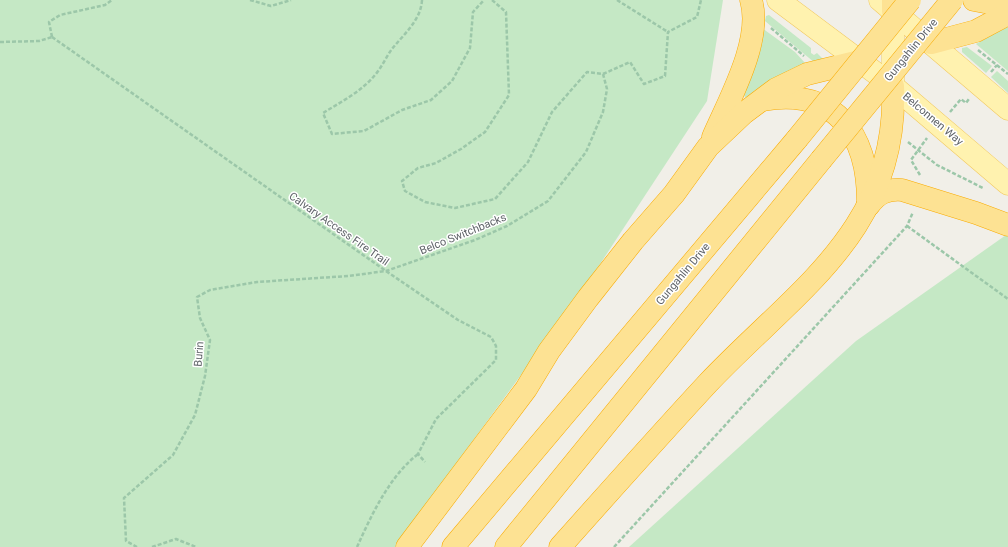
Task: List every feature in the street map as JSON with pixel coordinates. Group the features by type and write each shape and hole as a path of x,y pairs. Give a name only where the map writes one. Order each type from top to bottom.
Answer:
{"highway":[{"path":"708,147 734,89 749,44 754,19 751,0"},
{"name":"Gungahlin Drive","path":"506,547 952,0"},
{"path":"974,0 995,4 1008,1"},
{"name":"Gungahlin Drive","path":"454,547 797,139 894,3"},
{"path":"931,43 976,31 1008,14"},
{"path":"407,547 511,410 549,351 588,298 633,241 674,194 708,147 758,101 785,84 807,74 860,60"},
{"path":"868,207 880,180 891,138 894,115 893,86"},
{"path":"758,101 793,98 807,100 825,107 842,120 852,133 863,156 868,183 868,207"},
{"path":"560,547 709,382 835,256 850,237 874,199 886,191 902,190 920,194 981,214 1008,225"}],"main road":[{"name":"Belconnen Way","path":"778,0 893,86 999,187"},
{"path":"894,3 931,43 1008,109"},
{"path":"893,86 892,53 894,3"},
{"path":"860,60 931,43"}],"path":[{"path":"0,42 39,41 52,37 49,22 60,15 105,5 112,0"},
{"path":"250,0 271,6 291,0"},
{"path":"422,0 422,9 408,31 392,48 375,75 346,99 323,113 332,134 364,131 402,110 431,100 452,80 470,48 473,12 484,0"},
{"name":"Belco Switchbacks","path":"386,272 475,240 507,226 548,201 586,152 594,137 603,112 607,89 602,74 587,72 552,112 528,162 495,199 455,208 425,202 405,191 402,181 418,168 436,163 461,149 484,132 509,95 506,12 492,0"},
{"path":"617,0 668,32"},
{"path":"668,32 697,17 701,0"},
{"path":"765,24 805,57"},
{"path":"602,74 630,62 644,84 665,76 668,32"},
{"name":"Calvary Access Fire Trail","path":"52,37 386,272 458,320 491,337 496,346 496,360 436,419 418,454"},
{"path":"960,99 966,103"},
{"path":"614,547 907,226 920,194 922,180 911,160 917,149 938,165 965,180 999,187"},
{"path":"907,226 1008,299"},
{"name":"Burin","path":"137,547 126,541 124,498 173,455 195,415 205,376 210,340 200,318 197,296 210,290 257,282 386,272"},
{"path":"357,547 373,513 404,465 418,454 425,462"},
{"path":"152,547 176,538 196,547"}],"green space":[{"path":"0,0 723,0 707,101 581,293 395,547 0,547"},
{"path":"769,15 811,48 811,53 814,55 817,53 823,59 815,63 765,21 766,16"},
{"path":"1008,26 1008,71 976,44"},
{"path":"762,28 795,52 806,64 747,98 744,96"},
{"path":"967,47 992,66 986,73 962,52 962,48"},
{"path":"997,71 1008,81 1008,93 991,77"},
{"path":"1006,235 1008,237 1008,547 629,547 856,341"}]}
